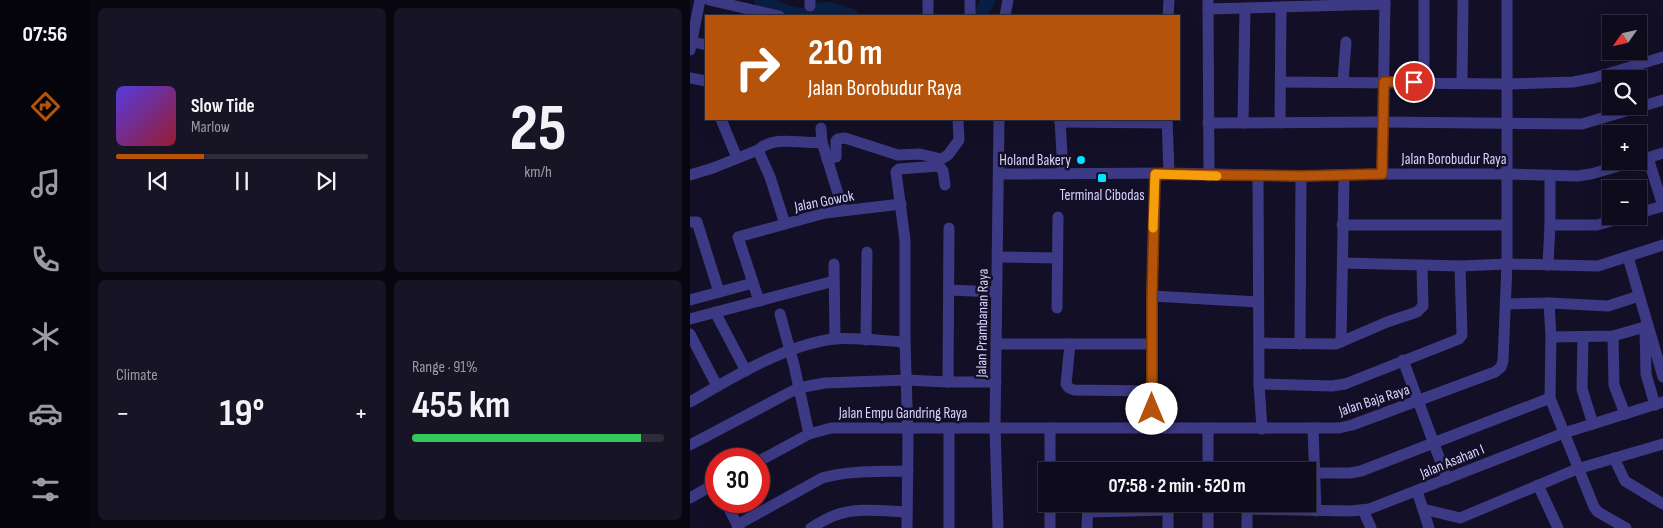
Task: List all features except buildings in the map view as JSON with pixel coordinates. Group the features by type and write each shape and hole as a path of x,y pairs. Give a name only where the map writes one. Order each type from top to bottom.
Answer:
{"street":[{"path":"700,0 691,44 705,45"},
{"path":"709,0 775,15"},
{"path":"928,0 928,15"},
{"path":"970,0 970,15"},
{"path":"1005,15 1008,0"},
{"path":"1168,0 1168,15"},
{"path":"1424,0 1424,82"},
{"path":"1462,83 1463,0"},
{"name":"Jalan Baja Raya","path":"995,427 1339,428 1418,402 1498,370 1503,361 1507,264 1507,0"},
{"path":"1209,176 1208,4 1245,8 1385,2 1382,174"},
{"path":"1280,123 1281,7"},
{"path":"1243,123 1245,8"},
{"path":"1343,82 1346,42"},
{"path":"1281,82 1507,84 1584,80 1663,57"},
{"path":"690,78 705,81"},
{"path":"1208,123 1582,124 1663,100"},
{"path":"721,120 737,158"},
{"path":"827,159 836,157 836,141 845,138 898,155 920,154 941,159 953,149 959,140 958,120"},
{"name":"Jalan Prambanan Raya","path":"998,528 995,427 996,292 1000,174 999,120"},
{"path":"1062,173 1060,120 1102,120 1167,121 1169,174"},
{"path":"821,128 822,142 843,210"},
{"path":"690,175 758,150 771,142 822,142"},
{"name":"Jalan Gowok","path":"758,150 770,177 785,224 825,213 901,204"},
{"name":"Jalan Borobudur Raya","path":"1647,158 1663,153"},
{"path":"907,528 908,427 905,342 905,240 896,174 897,171 902,169 939,166 944,170 945,185"},
{"name":"Jalan Borobudur Raya","path":"1000,174 1169,174 1209,176 1344,176 1382,174 1584,175 1603,170"},
{"path":"1646,170 1663,206 1647,211"},
{"path":"1152,428 1152,296 1155,174"},
{"path":"1548,265 1550,175"},
{"path":"1258,176 1259,384 1262,429"},
{"path":"1300,344 1301,176"},
{"path":"1341,342 1344,176"},
{"path":"1057,308 1058,217"},
{"path":"690,222 697,222 719,292"},
{"path":"759,301 738,238 785,224"},
{"path":"1550,226 1602,224"},
{"path":"1342,225 1506,225"},
{"path":"948,382 949,228"},
{"path":"1343,262 1460,266 1507,264 1598,266 1663,245"},
{"path":"866,340 867,252"},
{"path":"998,257 1057,258"},
{"path":"1628,257 1646,327 1663,377"},
{"path":"834,264 834,339"},
{"path":"1260,343 1333,344 1386,322 1417,312 1423,308 1422,265"},
{"path":"1259,384 1338,385 1462,337 1460,266"},
{"path":"690,319 834,281"},
{"path":"690,300 753,283"},
{"path":"948,290 996,292"},
{"path":"1152,296 1258,302"},
{"path":"1506,304 1608,306 1639,296"},
{"path":"1549,304 1551,337 1550,398 1595,510 1626,528"},
{"path":"715,312 746,371"},
{"path":"780,314 794,365 809,434"},
{"path":"1551,337 1613,336 1646,327"},
{"path":"1646,327 1647,382 1659,404"},
{"path":"690,334 717,386"},
{"path":"1613,336 1614,385 1625,414"},
{"path":"1582,337 1582,389 1593,424"},
{"path":"690,402 717,386 789,350 811,343 834,339 905,342"},
{"path":"996,344 1152,344"},
{"path":"1070,344 1066,384 1069,388 1074,390 1152,391"},
{"path":"1403,360 1447,480"},
{"path":"1646,363 1658,361"},
{"path":"690,445 798,388 825,383 906,380 996,382"},
{"path":"1316,473 1350,473 1361,471 1550,398"},
{"name":"Jalan Asahan I","path":"1316,511 1363,510 1381,505 1564,433 1659,404"},
{"name":"Jalan Empu Gandring Raya","path":"770,455 809,434 831,428 995,427"},
{"path":"949,428 949,528"},
{"path":"1050,428 1050,462"},
{"path":"1208,428 1208,462"},
{"path":"1311,462 1313,428"},
{"path":"1423,509 1460,523 1538,485 1577,469 1663,444"},
{"path":"1614,458 1625,481 1663,504"},
{"path":"731,513 738,526 822,478 834,474 908,472"},
{"path":"1538,485 1558,528"},
{"path":"690,498 705,490"},
{"path":"1417,491 1429,528"},
{"path":"1363,510 1371,528"},
{"path":"811,528 836,515 845,513 866,511 907,512"},
{"path":"1050,512 1050,528"},
{"path":"1088,512 1088,528"},
{"path":"1168,512 1168,528"},
{"path":"1208,512 1208,528"},
{"path":"1247,512 1247,528"}],"waterway":[{"path":"761,0 781,10 797,15"},
{"path":"980,15 988,0"},
{"path":"806,15 821,9 835,10 849,15"},
{"path":"797,15 802,15"}],"slow traffic":[{"path":"1153,228 1155,174 1217,176"}],"place":[{"name":"Holand Bakery","path":"1081,160"},
{"name":"Terminal Cibodas","path":"1102,178"}],"route":[{"path":"1152,409 1155,174 1209,176 1344,176 1382,174 1384,82 1414,82"}]}
